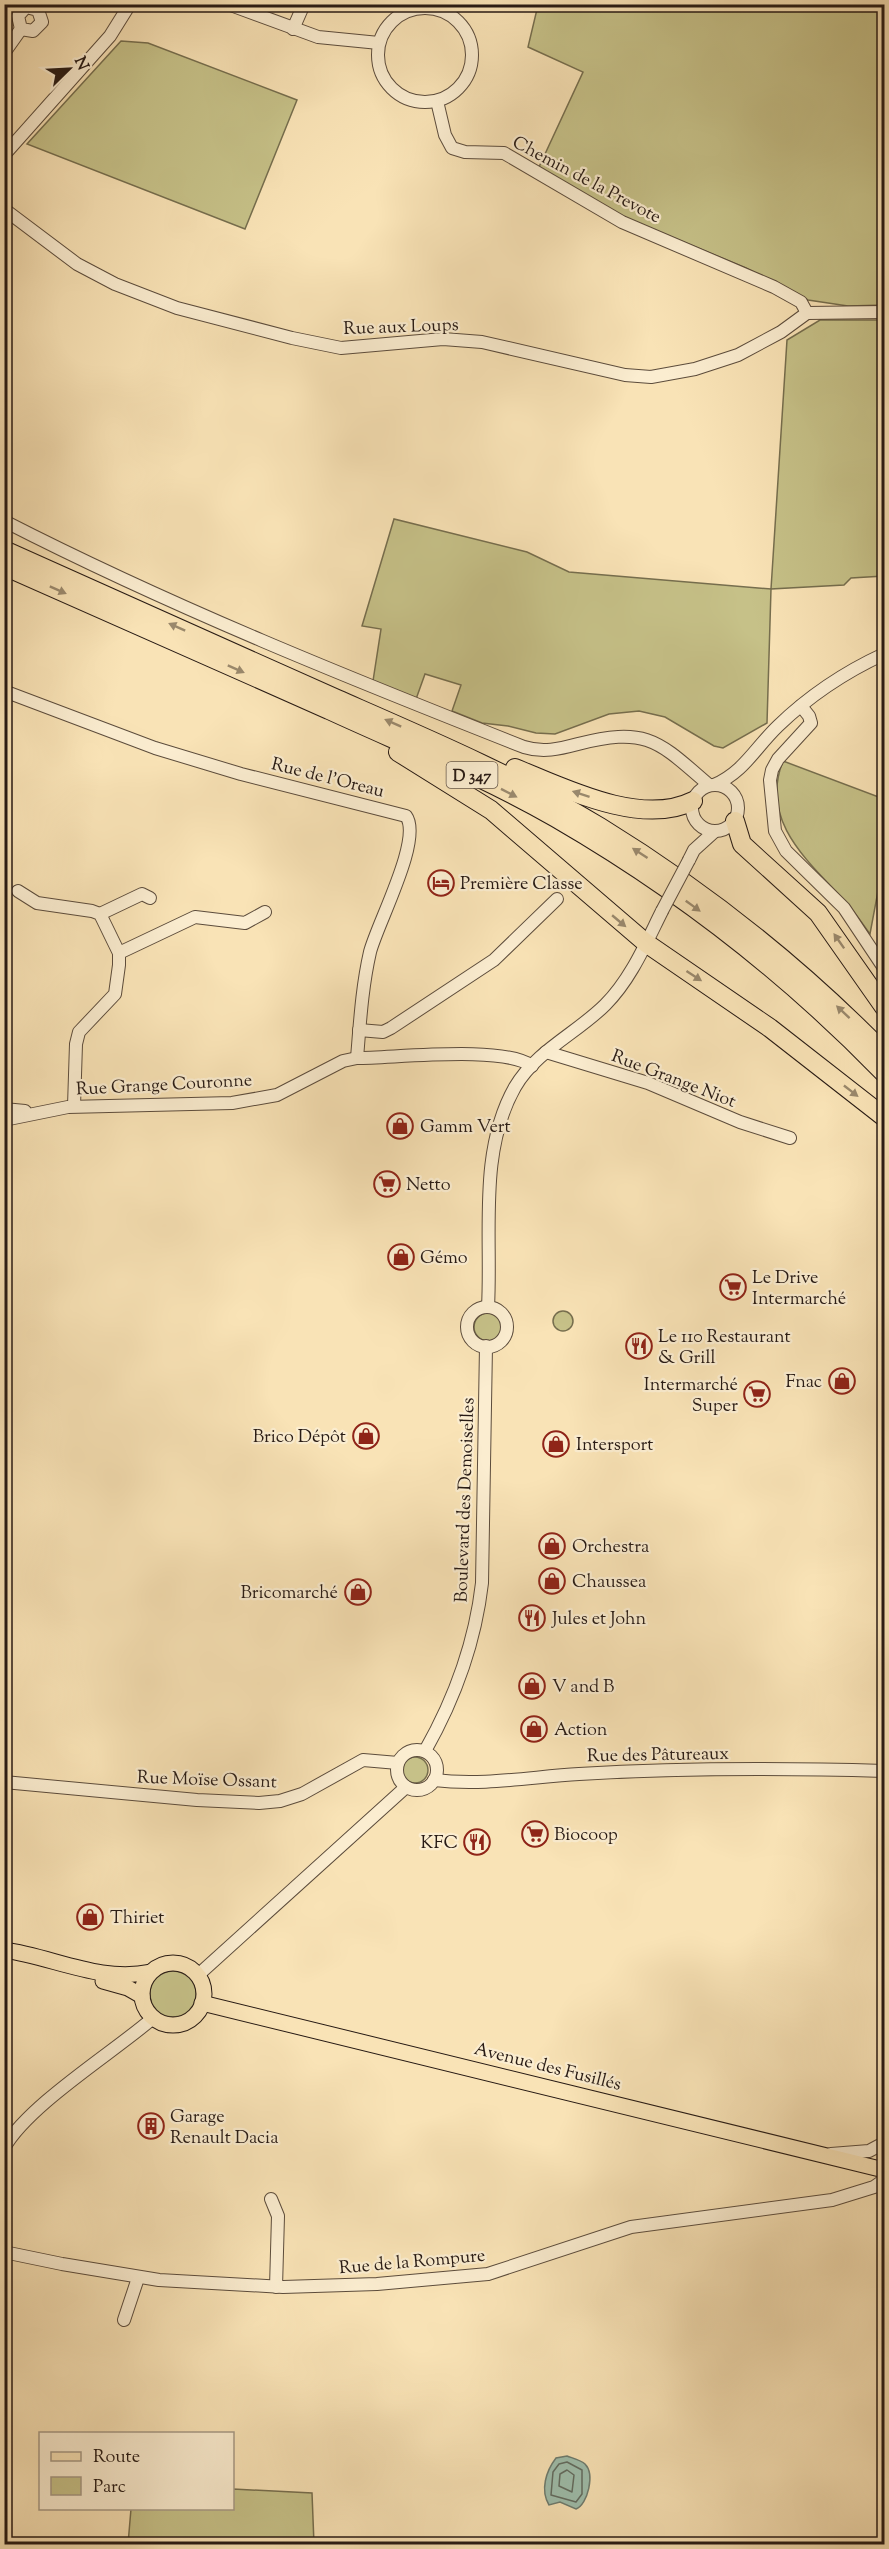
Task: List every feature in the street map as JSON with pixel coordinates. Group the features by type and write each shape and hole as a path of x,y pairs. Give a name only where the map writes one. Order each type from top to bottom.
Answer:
{"highway":[{"name":"D 347","path":"4,550 425,738 537,792 599,826 665,870 784,959 885,1053"},
{"name":"D 347","path":"4,566 355,722 514,796 591,839 657,881 775,970 830,1019 885,1073"},
{"path":"355,722 491,810 646,943 770,1028 885,1117"},
{"path":"425,738 603,801 672,810 695,804"},
{"path":"735,820 742,844 818,913 885,1007"}],"main road":[{"path":"4,1950 111,1975 132,1976 151,1972 162,1965 172,1963 190,1969 197,1976 203,1994 202,2003 193,2018 177,2025 160,2022 147,2012 142,1988 151,1972"},
{"path":"4,1956 124,1986 142,1996"},
{"name":"Avenue des Fusillés","path":"202,2003 885,2170"}],"street":[{"path":"4,155 110,36 130,4"},
{"path":"228,4 293,29 333,40 379,43"},
{"path":"293,29 304,4"},
{"path":"4,53 21,29 18,16 26,7 39,7"},
{"path":"415,9 434,9 459,22 470,41 472,62 463,83 437,101 419,101 405,98 393,90 379,66 379,43 390,23 415,9"},
{"name":"Chemin de la Prevote","path":"437,101 445,135 452,148 465,152 504,153 622,222 745,273 783,292 801,302 807,314"},
{"name":"Rue aux Loups","path":"4,209 77,264 115,284 177,308 292,338 341,348 443,339 482,342 625,375 651,376 695,369 738,355 781,332 807,314"},
{"path":"807,314 885,312"},
{"path":"4,521 181,604 385,692 524,747 547,751 609,737 642,738 666,748 712,785 727,788 737,798"},
{"path":"695,804 712,785 740,771 772,732 801,706 839,678 885,654"},
{"name":"Rue de l'Oreau","path":"4,690 154,748 241,774 405,816 411,827 404,861 370,951 357,1058"},
{"path":"801,706 809,716 810,723 778,759 770,780 775,831 786,851 826,888 849,915 885,968"},
{"path":"689,768 695,804 691,855"},
{"path":"488,1307 493,1153 508,1101 516,1084 532,1066 606,1004 622,984 646,943 691,855 715,831 729,826 735,820 738,813 740,771"},
{"path":"695,804 707,829 715,831"},
{"path":"18,891 37,903 92,910 100,914 119,953 115,994 79,1032 76,1044 74,1106"},
{"path":"100,914 142,894 150,898"},
{"path":"359,1030 383,1032 482,969 507,949 557,899"},
{"path":"119,953 195,917 245,923 265,912"},
{"name":"Rue Grange Niot","path":"546,1052 648,1083 740,1122 790,1138"},
{"name":"Rue Grange Couronne","path":"4,1120 38,1111 74,1106 232,1103 277,1095 343,1061 357,1058 494,1055 521,1059 532,1066"},
{"path":"4,1109 38,1111"},
{"path":"488,1307 502,1313 507,1328 502,1339 486,1347 473,1341 467,1329 467,1322 475,1311 488,1307"},
{"name":"Boulevard des Demoiselles","path":"425,1752 448,1709 478,1618 483,1573 486,1347"},
{"path":"197,1976 406,1787 424,1789 434,1780 436,1764 425,1752 410,1751 398,1763 397,1774 406,1787"},
{"name":"Rue Moïse Ossant","path":"4,1782 154,1797 259,1803 280,1801 302,1794 363,1760 398,1763"},
{"name":"Rue des Pâtureaux","path":"434,1780 486,1783 579,1774 670,1771 885,1771"},
{"path":"4,2148 21,2127 54,2096 153,2018"},
{"path":"822,2154 869,2151 885,2143"},
{"name":"Rue de la Rompure","path":"4,2252 138,2278 276,2287 377,2284 488,2274 631,2227 832,2200 874,2187 885,2181"},
{"path":"271,2199 278,2216 276,2287"},
{"path":"124,2320 138,2278"}],"green space":[{"path":"538,5 884,5 884,305 848,306 808,300 746,268 614,213 539,167 583,72 528,47"},
{"path":"121,41 148,43 297,100 245,229 27,144"},
{"path":"820,320 884,320 884,576 851,578 844,585 771,589 787,340"},
{"path":"394,519 527,552 569,572 771,589 767,723 723,748 714,746 665,717 639,711 609,714 555,734 536,733 482,723 452,711 461,685 425,674 415,702 373,681 381,629 362,626"},
{"path":"783,761 884,799 884,859 870,934 848,905 803,855 782,821 777,803 777,783"},
{"path":"563,1311 570,1314 573,1321 570,1328 563,1331 556,1328 553,1321 556,1314"},
{"path":"488,1313 498,1317 502,1327 498,1337 488,1341 478,1337 474,1327 478,1317"},
{"path":"415,1757 424,1761 428,1770 424,1779 415,1783 406,1779 402,1770 406,1761"},
{"path":"173,1971 189,1978 196,1994 189,2010 173,2017 157,2010 150,1994 157,1978"},
{"path":"234,2489 312,2493 314,2544 128,2544 131,2510 234,2510"},
{"path":"5,2538 99,2544 5,2544"}],"water":[{"path":"567,2456 585,2464 590,2475 587,2495 576,2509 560,2502 549,2505 546,2499 545,2481 552,2463 556,2458"}],"place":[{"name":"Première Classe","path":"441,883"},
{"name":"Gamm Vert","path":"400,1126"},
{"name":"Netto","path":"387,1184"},
{"name":"Gémo","path":"401,1257"},
{"name":"Le Drive Intermarché","path":"733,1287"},
{"name":"Le 110 Restaurant & Grill","path":"639,1346"},
{"name":"Fnac","path":"842,1381"},
{"name":"Intermarché Super","path":"757,1394"},
{"name":"Brico Dépôt","path":"366,1436"},
{"name":"Intersport","path":"556,1444"},
{"name":"Orchestra","path":"552,1546"},
{"name":"Chaussea","path":"552,1581"},
{"name":"Bricomarché","path":"358,1592"},
{"name":"Jules et John","path":"532,1618"},
{"name":"V and B","path":"532,1686"},
{"name":"Action","path":"534,1729"},
{"name":"Biocoop","path":"535,1834"},
{"name":"KFC","path":"477,1842"},
{"name":"Thiriet","path":"90,1917"},
{"name":"Garage Renault Dacia","path":"151,2126"}]}
